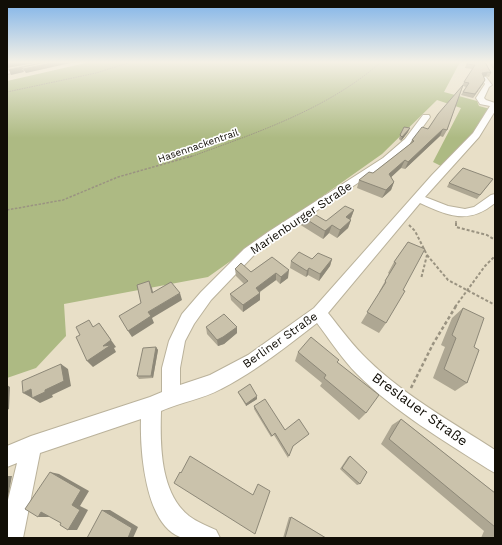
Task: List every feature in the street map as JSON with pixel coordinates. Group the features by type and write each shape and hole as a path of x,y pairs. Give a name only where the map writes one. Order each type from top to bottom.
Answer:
{"street":[{"name":"Berliner Straße","path":"7,457 31,446 152,406 171,397 214,383 254,361 319,313 418,198 476,135 495,105 483,102 481,99 481,94 487,87"},
{"name":"Marienburger Straße","path":"171,397 171,368 177,341 188,319 206,296 249,252 272,235 386,160 408,141 426,117"},
{"path":"418,198 454,212 471,213 495,197"},
{"name":"Breslauer Straße","path":"319,313 342,343 369,374 404,401 495,462"},
{"path":"152,406 151,426 154,461 159,491 167,510 180,524 208,538"},
{"path":"11,538 31,446"}],"path":[{"path":"7,92 28,87"},
{"name":"Hasennackentrail","path":"7,210 63,200 118,177 190,157 260,131 334,96 347,87"},
{"path":"454,212 456,227 487,234 495,240"},
{"path":"401,218 415,231 427,255 448,280 495,305"},
{"path":"421,279 427,255"},
{"path":"404,401 433,341 449,315 495,256"}],"green space":[{"path":"7,87 446,87 444,92 477,101 479,106 490,109 473,135 441,166 433,162 461,108 437,100 382,154 208,277 64,304 66,336 36,368 7,378"}],"building":[{"path":"462,87 447,130 443,129 408,162 405,160 389,174 394,182 386,190 359,180 369,172 373,173 414,141 412,140 422,127 428,129 438,114"},
{"path":"466,87 480,87 475,94 463,92"},
{"path":"404,127 410,128 402,137 400,135"},
{"path":"463,168 493,179 480,195 449,183"},
{"path":"345,206 354,210 346,217 351,220 340,230 332,225 325,231 301,216 309,211 326,221"},
{"path":"408,242 425,249 403,290 405,291 386,323 367,312 386,282 385,281 396,263 394,262"},
{"path":"299,252 312,259 318,253 332,259 320,274 309,268 307,271 291,261"},
{"path":"272,257 289,270 281,277 276,273 256,288 260,293 243,305 230,294 248,281 235,269 241,263 251,272"},
{"path":"149,281 152,293 171,282 180,293 148,312 151,316 128,331 119,316 141,303 137,285"},
{"path":"463,308 484,318 474,347 479,350 467,383 444,369 456,338 452,335"},
{"path":"224,314 237,327 217,340 206,327"},
{"path":"89,320 93,327 99,323 111,340 103,346 111,345 87,361 76,337 80,335 76,327"},
{"path":"311,337 339,360 337,362 379,395 366,413 324,378 326,375 298,352"},
{"path":"156,347 151,376 137,376 143,348"},
{"path":"61,364 64,381 32,398 31,389 23,393 22,381"},
{"path":"250,384 257,396 246,404 238,392"},
{"path":"265,399 285,430 299,419 309,434 293,446 289,456 275,433 272,436 254,406"},
{"path":"401,419 495,493 495,527 389,439"},
{"path":"190,456 253,495 258,484 270,491 255,534 174,483"},
{"path":"350,456 367,472 360,484 342,468"},
{"path":"50,472 81,490 72,505 80,510 68,530 60,525 61,523 41,512 38,517 25,509"},
{"path":"102,510 132,528 128,538 87,538"},
{"path":"291,517 326,538 285,538"}]}
